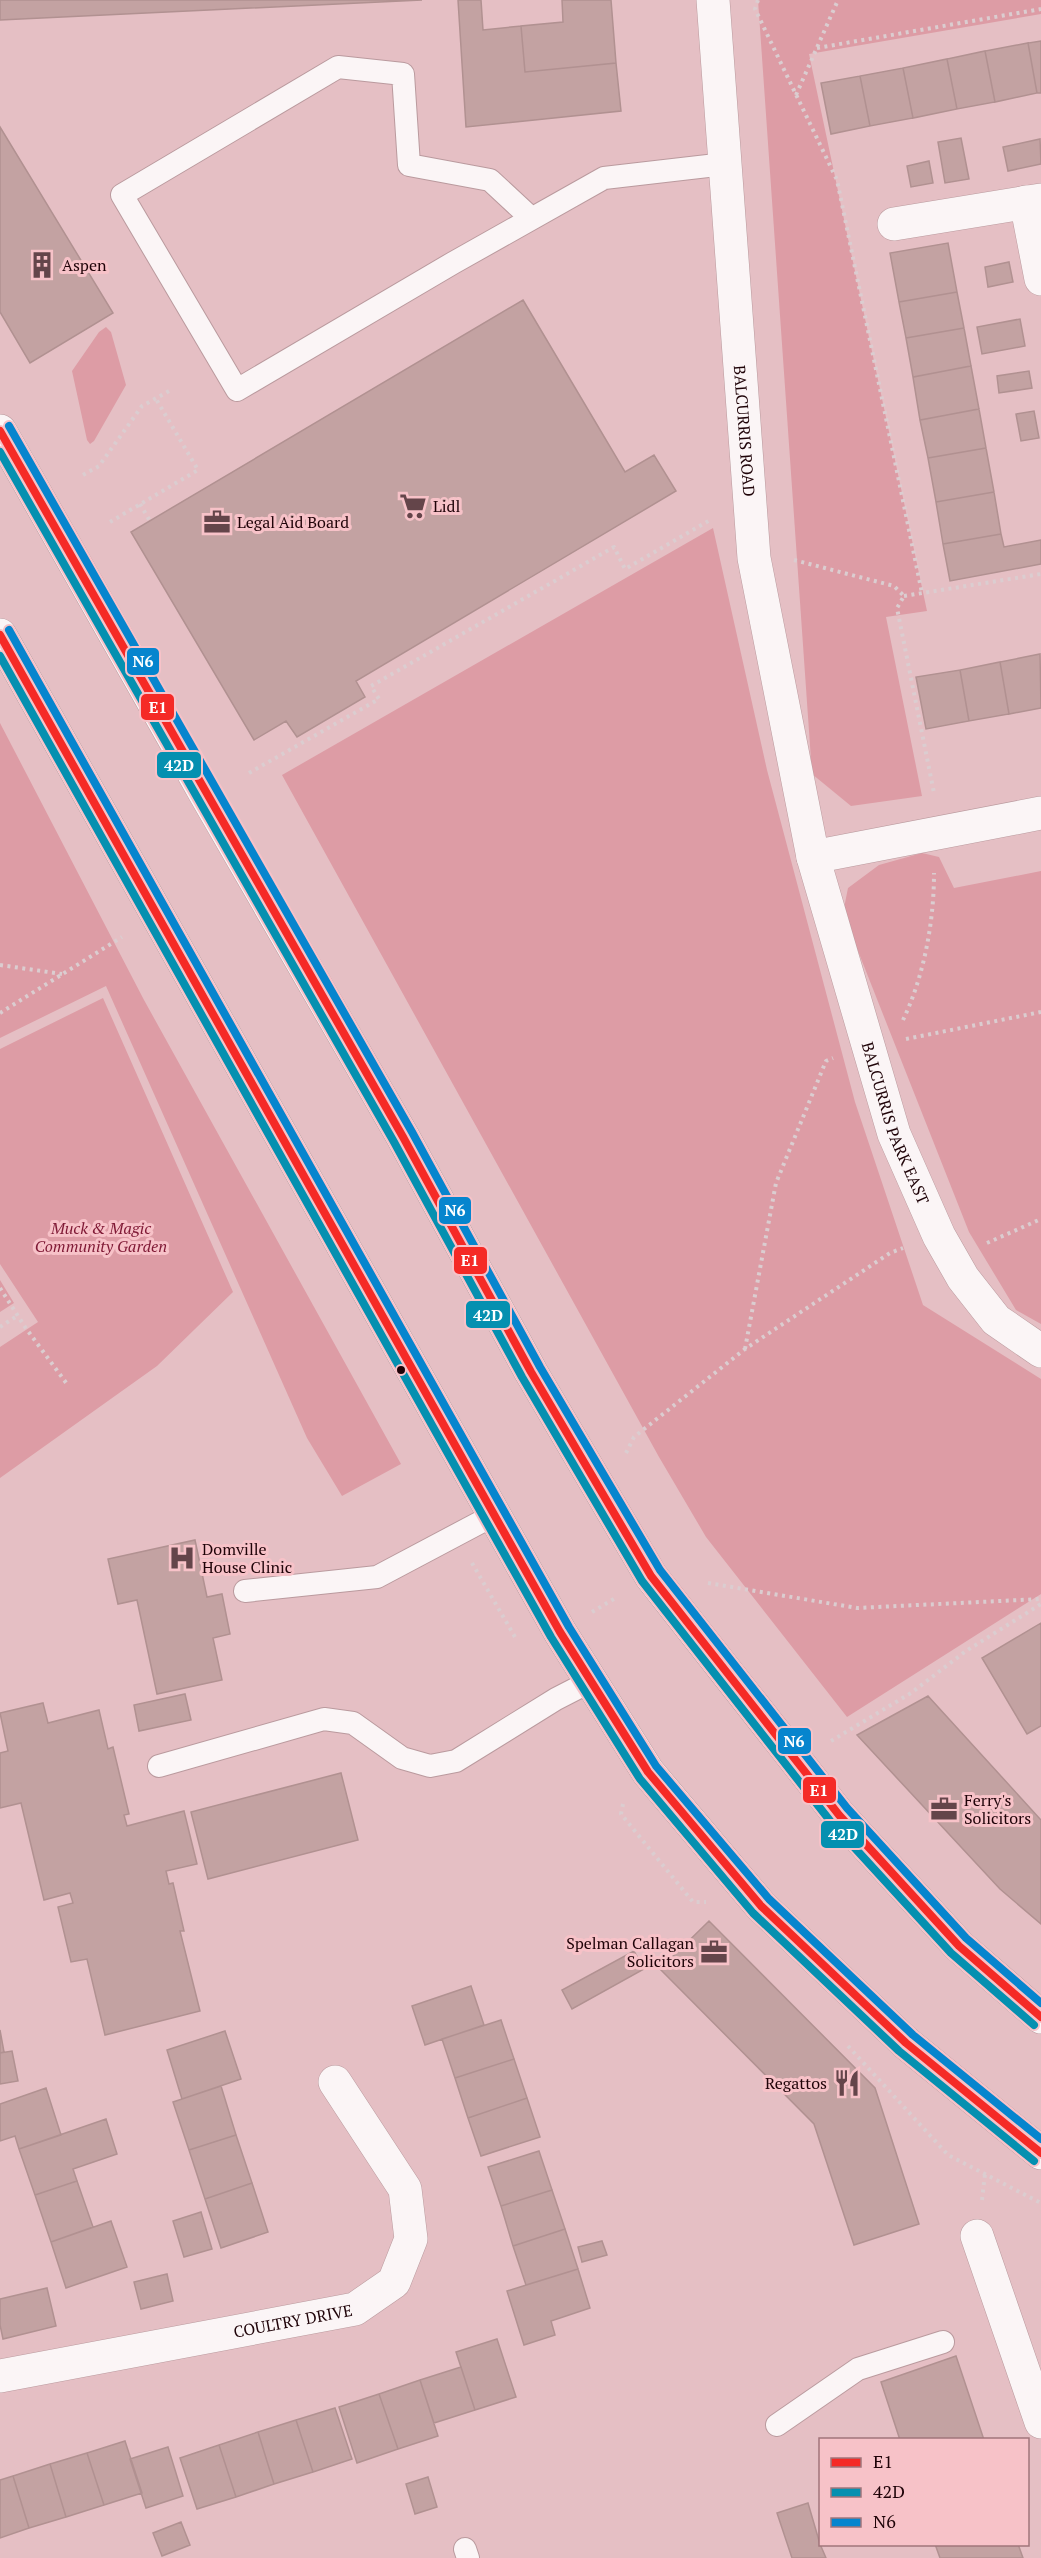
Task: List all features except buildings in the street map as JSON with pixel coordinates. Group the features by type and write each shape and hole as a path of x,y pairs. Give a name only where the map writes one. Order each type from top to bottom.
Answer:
{"main road":[{"name":"BALCURRIS ROAD","path":"712,0 753,550 813,857"},
{"path":"894,224 1034,201 1041,279"},
{"path":"0,431 403,1137 531,1372 651,1576 839,1815 959,1946 1041,2017"},
{"path":"0,635 560,1632 648,1772 761,1906 906,2043 1041,2153"},
{"path":"813,857 1041,813"},
{"name":"BALCURRIS PARK EAST","path":"813,857 880,1044 894,1134 946,1248 963,1278 996,1320 1041,1351"},
{"name":"COULTRY DRIVE","path":"0,2376 355,2309 394,2282 411,2239 405,2188 335,2082"},
{"path":"977,2236 1041,2422"}],"lane":[{"path":"531,218 490,180 409,165 403,74 338,67 122,195 237,390 531,218 604,178 725,164"},
{"path":"245,1591 377,1576 494,1515"},
{"path":"159,1766 324,1719 353,1723 402,1758 430,1766 456,1761 591,1681"},
{"path":"777,2425 858,2369 943,2342"}],"path":[{"path":"758,0 755,9 837,180 922,593"},
{"path":"796,96 838,0"},
{"path":"817,48 1041,9"},
{"path":"83,475 99,466 142,406 171,390"},
{"path":"110,522 198,470 156,399"},
{"path":"140,504 150,521"},
{"path":"249,773 379,699 371,686 614,547 626,569 720,515 750,511"},
{"path":"753,550 894,586 904,596"},
{"path":"904,596 1041,574"},
{"path":"880,1044 911,1002 927,942 934,894 935,833 897,608 904,596"},
{"path":"0,1013 122,937"},
{"path":"0,965 62,974"},
{"path":"745,1349 776,1183 826,1061 880,1044 1041,1012"},
{"path":"626,1453 634,1437 745,1349 890,1253 946,1248 1041,1219"},
{"path":"0,1288 17,1316 68,1384"},
{"path":"0,1327 17,1316"},
{"path":"707,1583 857,1608 1041,1599"},
{"path":"586,1616 617,1597"},
{"path":"830,1743 911,1693 966,1651 1041,1604"}],"green space":[{"path":"758,0 1041,0 1041,14 809,54 927,611 886,617 922,796 851,806 812,774"},
{"path":"106,327 111,332 126,385 94,441 90,444 87,440 72,371 99,332"},
{"path":"713,528 767,770 855,1102 923,1305 1041,1379 1041,1594 847,1717 706,1537 659,1457 282,775"},
{"path":"0,723 144,1000 401,1464 342,1496 307,1438 106,986 0,1038"},
{"path":"922,853 939,857 954,888 1041,871 1041,1324 1016,1310 969,1232 843,913 848,888 879,865"},
{"name":"Muck & Magic Community Garden","path":"103,998 233,1292 157,1366 0,1478 0,1347 38,1322 0,1264 0,1049"},
{"path":"0,1280 14,1303 0,1312"}],"transit line":[{"name":"N6","path":"9,426 412,1132 540,1367 660,1570 847,1808 966,1938 1041,2003"},
{"name":"E1","path":"0,431 403,1137 531,1372 651,1576 839,1815 959,1946 1041,2017"},
{"name":"42D","path":"0,452 394,1142 522,1377 642,1581 831,1822 951,1953 1034,2025"},
{"name":"N6","path":"9,630 569,1627 656,1766 769,1899 913,2035 1041,2139"},
{"name":"E1","path":"0,635 560,1632 648,1772 761,1906 906,2043 1041,2153"},
{"name":"42D","path":"0,656 551,1637 640,1779 753,1913 899,2051 1034,2161"}],"place":[{"name":"Aspen","path":"42,265"},
{"name":"Lidl","path":"413,506"},
{"name":"Legal Aid Board","path":"217,522"},
{"name":"Domville House Clinic","path":"182,1558"},
{"name":"Ferry's Solicitors","path":"944,1809"},
{"name":"Spelman Callagan Solicitors","path":"714,1952"},
{"name":"Regattos","path":"847,2083"}]}
